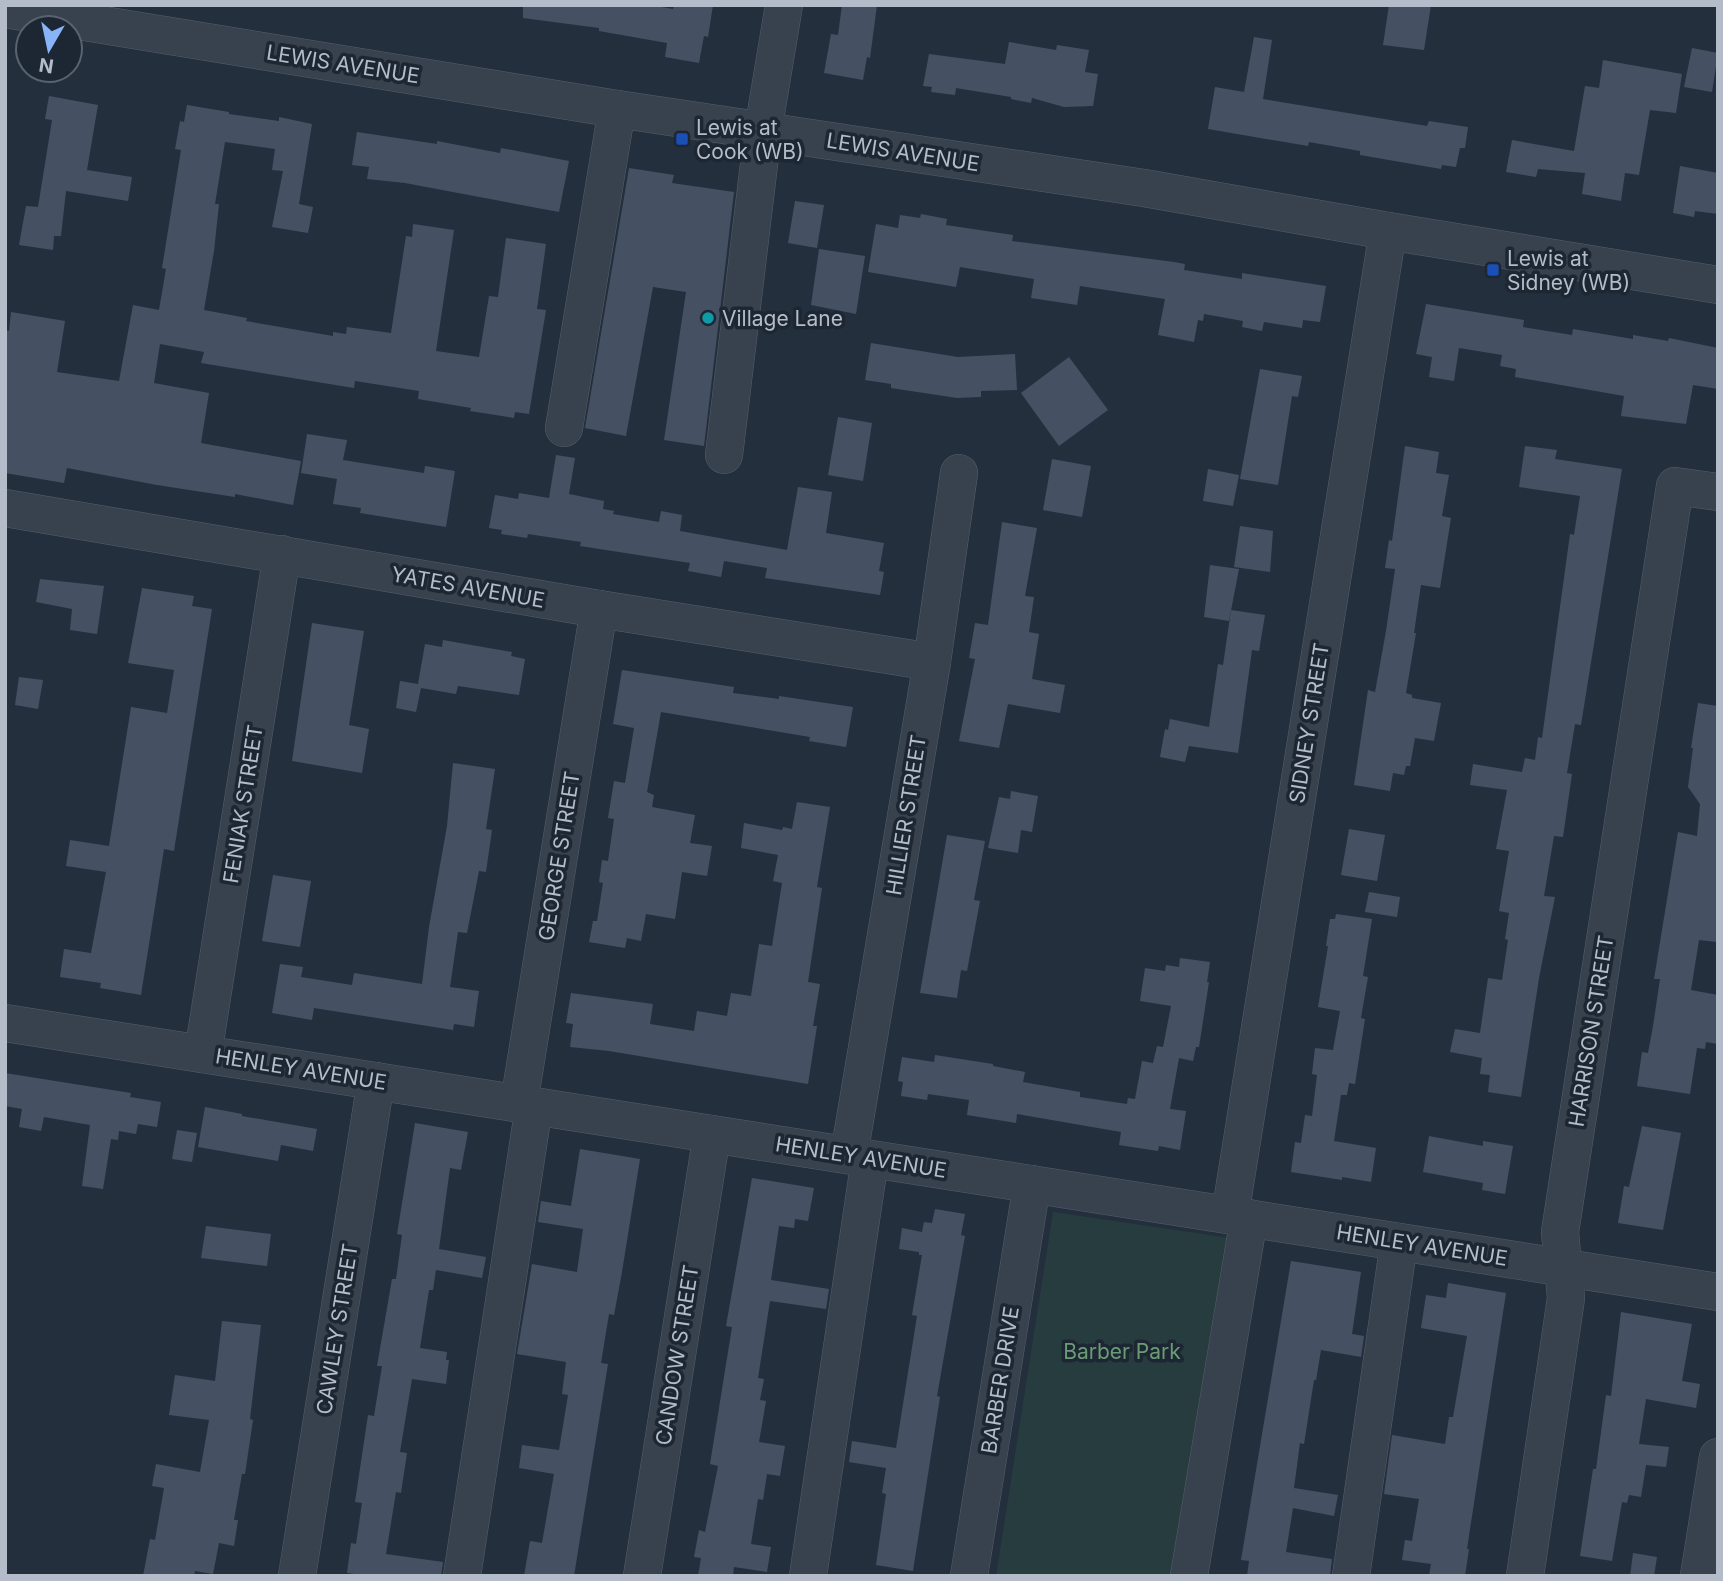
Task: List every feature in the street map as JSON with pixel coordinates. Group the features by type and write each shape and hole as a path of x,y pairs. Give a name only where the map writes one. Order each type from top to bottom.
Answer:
{"street":[{"path":"724,455 763,131 784,5"},
{"name":"LEWIS AVENUE","path":"5,7 617,109 1144,188 1718,285"},
{"path":"564,429 617,109"},
{"name":"SIDNEY STREET","path":"1239,1217 1388,231"},
{"name":"HILLIER STREET","path":"808,1576 860,1157 959,473"},
{"name":"HARRISON STREET","path":"1525,1576 1566,1298 1560,1232 1675,486 1718,492"},
{"name":"YATES AVENUE","path":"5,509 932,662"},
{"name":"FENIAK STREET","path":"203,1054 282,554"},
{"name":"GEORGE STREET","path":"462,1576 599,609"},
{"name":"HENLEY AVENUE","path":"5,1023 1718,1292"},
{"name":"CAWLEY STREET","path":"297,1576 376,1081"},
{"name":"CANDOW STREET","path":"642,1576 712,1134"},
{"name":"BARBER DRIVE","path":"969,1576 1032,1184"},
{"path":"1189,1576 1239,1217"},
{"path":"1351,1576 1399,1242"},
{"path":"1699,1576 1718,1457"}],"green space":[{"name":"Barber Park","path":"1053,1212 1230,1238 1177,1576 996,1576"}],"building":[{"path":"523,5 650,5 673,9 674,5 713,5 708,37 704,36 699,63 665,57 667,43 599,31 599,28 523,18"},
{"path":"842,5 877,5 870,58 867,57 863,80 824,73 831,34 838,35"},
{"path":"1389,5 1431,5 1424,50 1383,45"},
{"path":"1254,37 1272,40 1263,99 1427,126 1429,121 1468,127 1465,148 1460,148 1456,167 1442,165 1441,169 1360,155 1360,151 1309,142 1308,146 1208,129 1215,87 1244,92"},
{"path":"1009,42 1056,50 1057,45 1089,50 1085,72 1098,74 1093,106 1064,107 1032,98 1031,103 956,88 955,95 931,92 932,87 923,86 929,54 1005,64"},
{"path":"1692,48 1718,53 1712,92 1684,87"},
{"path":"1603,60 1682,74 1676,113 1650,110 1639,175 1625,173 1621,201 1582,194 1585,173 1538,169 1536,177 1506,172 1512,140 1574,151 1585,86 1599,88"},
{"path":"49,96 98,105 87,170 132,177 128,201 66,191 61,236 54,236 53,250 19,245 26,206 38,207 52,120 45,119"},
{"path":"187,105 229,114 279,121 279,117 312,124 299,204 313,207 308,233 272,227 283,171 272,170 275,149 225,142 215,204 219,204 214,251 204,310 247,318 246,321 333,336 333,332 346,334 347,327 391,333 406,236 412,237 413,224 454,230 436,351 479,357 489,296 498,297 506,238 546,244 537,309 546,310 529,414 515,412 514,418 418,399 419,391 355,381 354,388 201,363 204,352 160,344 154,383 209,393 201,443 301,461 293,505 235,494 235,497 157,485 67,468 64,483 5,473 5,330 9,331 11,312 65,321 57,372 119,381 133,305 159,310 166,269 162,268 181,150 175,149 180,121 184,122"},
{"path":"357,132 437,144 437,141 500,153 501,148 569,161 559,212 405,183 367,179 369,167 352,165"},
{"path":"1680,166 1718,173 1718,214 1695,211 1694,217 1673,213"},
{"path":"629,168 674,175 672,183 734,192 704,446 664,440 686,292 653,287 626,436 585,428"},
{"path":"795,201 824,205 817,248 788,243"},
{"path":"921,214 947,219 946,225 1013,235 1012,241 1174,262 1185,264 1184,270 1242,279 1242,273 1326,286 1320,322 1303,320 1302,328 1264,322 1262,331 1242,327 1243,321 1204,314 1203,321 1198,320 1194,342 1158,335 1165,299 1080,286 1077,305 1031,298 1034,279 960,267 956,287 868,272 876,224 898,228 900,215 920,218"},
{"path":"819,249 865,256 856,314 811,305"},
{"path":"1426,304 1524,320 1523,327 1572,335 1573,329 1633,339 1633,335 1668,341 1669,338 1718,348 1718,389 1693,385 1686,424 1621,416 1624,396 1515,377 1516,369 1500,366 1502,355 1459,348 1454,381 1429,377 1432,357 1416,354"},
{"path":"871,343 958,357 1015,354 1017,390 981,391 981,397 957,398 891,388 891,384 865,380"},
{"path":"1069,357 1108,410 1059,446 1021,393"},
{"path":"1260,369 1302,376 1298,397 1292,396 1278,485 1240,479"},
{"path":"838,417 872,423 863,481 828,475"},
{"path":"307,434 347,440 343,460 424,473 425,466 455,471 446,527 360,513 361,508 333,504 337,479 301,473"},
{"path":"1405,446 1439,452 1436,473 1449,475 1442,516 1451,518 1440,588 1421,585 1406,693 1412,695 1412,698 1441,703 1434,741 1415,738 1410,766 1406,766 1404,775 1393,773 1390,791 1354,785 1368,690 1375,692 1386,631 1395,569 1385,568 1389,540 1392,541"},
{"path":"1525,446 1557,450 1555,459 1622,469 1581,725 1575,724 1567,773 1572,774 1563,837 1554,836 1544,896 1555,897 1539,978 1521,1097 1488,1092 1490,1075 1480,1074 1482,1058 1450,1052 1455,1029 1480,1033 1488,978 1502,980 1508,940 1505,939 1509,913 1499,911 1509,851 1496,849 1507,790 1470,785 1473,764 1522,772 1525,758 1535,760 1538,737 1542,738 1570,534 1574,535 1580,496 1519,487"},
{"path":"556,455 575,458 569,494 604,501 603,509 614,511 613,514 659,522 661,511 682,515 680,531 787,550 798,487 832,492 826,533 884,543 879,571 884,572 880,595 765,578 767,568 724,561 721,577 688,571 690,563 580,546 581,542 528,534 527,538 501,534 502,530 489,528 495,495 518,499 519,493 549,498"},
{"path":"1052,459 1091,466 1082,517 1043,510"},
{"path":"1208,469 1239,475 1233,506 1203,501"},
{"path":"1002,522 1037,528 1025,596 1034,597 1029,632 1039,634 1032,679 1065,685 1060,713 1008,704 999,748 959,741 975,659 969,658 975,623 988,625"},
{"path":"1240,526 1273,531 1270,572 1234,567"},
{"path":"1210,565 1239,569 1229,621 1204,617"},
{"path":"40,579 104,586 97,634 70,630 72,609 36,602"},
{"path":"142,588 194,596 192,606 212,609 174,851 164,849 141,995 100,988 101,983 60,977 64,949 91,953 106,872 66,866 70,840 109,846 131,707 167,713 174,670 128,663"},
{"path":"1231,610 1265,615 1259,651 1252,650 1238,753 1189,746 1185,762 1160,757 1165,729 1168,730 1170,719 1209,727 1218,664 1223,665"},
{"path":"312,623 364,631 349,725 369,729 362,773 292,761"},
{"path":"443,640 512,652 511,656 525,659 519,695 458,686 456,694 421,688 416,712 396,708 400,681 418,684 425,644 442,647"},
{"path":"622,670 734,687 733,693 779,699 779,696 853,707 846,747 809,741 810,737 661,712 647,792 654,795 652,807 695,815 690,843 712,846 707,876 682,872 675,919 646,914 641,941 627,938 625,948 589,942 593,921 597,921 603,883 599,882 602,860 608,861 614,819 608,818 614,781 625,783 634,728 613,724"},
{"path":"19,677 43,680 38,709 15,705"},
{"path":"1698,703 1718,706 1718,928 1716,942 1699,940 1691,990 1718,995 1718,1044 1706,1042 1705,1049 1697,1048 1690,1094 1637,1086 1642,1052 1648,1053 1653,1026 1660,979 1654,979 1678,832 1697,836 1700,804 1688,787"},
{"path":"453,763 495,769 486,829 492,830 486,872 479,871 467,933 458,932 450,987 479,991 474,1027 454,1024 453,1030 314,1008 312,1020 272,1013 280,964 303,967 301,977 352,985 354,973 422,984 447,826"},
{"path":"1011,791 1038,796 1032,832 1021,830 1018,853 988,848 999,797 1010,799"},
{"path":"797,802 830,807 817,887 822,888 808,982 820,984 808,1084 570,1047 573,1024 566,1023 571,993 653,1004 650,1024 694,1031 697,1011 727,1016 731,993 751,996 759,944 772,946 782,883 773,881 778,855 741,848 744,823 782,830 783,827 792,829"},
{"path":"1349,829 1385,835 1377,881 1341,875"},
{"path":"947,835 985,841 974,900 980,901 967,971 961,970 957,998 920,993"},
{"path":"273,875 311,881 300,947 262,941"},
{"path":"1369,892 1400,897 1397,917 1365,912"},
{"path":"1336,914 1372,919 1363,976 1368,977 1361,1018 1365,1019 1355,1084 1349,1083 1347,1095 1341,1095 1334,1141 1376,1148 1371,1182 1291,1172 1295,1142 1301,1143 1305,1115 1312,1116 1317,1075 1312,1074 1315,1048 1333,1050 1340,1011 1318,1007 1330,919 1335,919"},
{"path":"1180,958 1210,962 1199,1047 1196,1047 1193,1061 1179,1058 1170,1109 1186,1111 1180,1150 1159,1146 1158,1151 1119,1145 1121,1132 1017,1114 1016,1123 967,1115 969,1100 928,1094 927,1100 901,1096 903,1082 898,1081 902,1057 934,1062 935,1055 1025,1072 1023,1082 1080,1092 1080,1097 1127,1104 1128,1098 1135,1099 1142,1061 1153,1063 1157,1046 1163,1047 1171,1006 1140,1001 1145,968 1165,971 1166,965 1179,967"},
{"path":"5,1073 131,1093 130,1097 161,1102 157,1127 138,1124 136,1134 119,1131 118,1140 111,1139 103,1189 82,1186 90,1125 44,1117 41,1131 19,1127 22,1109 5,1106"},
{"path":"205,1107 317,1129 313,1151 281,1145 278,1161 198,1147"},
{"path":"415,1123 468,1132 461,1170 450,1168 439,1249 486,1257 482,1278 436,1270 433,1290 429,1290 420,1348 447,1352 446,1360 449,1360 446,1384 412,1379 400,1452 407,1453 401,1493 396,1492 386,1554 443,1562 441,1576 369,1576 347,1573 351,1543 356,1544 362,1503 355,1502 368,1415 374,1416 382,1366 377,1366 392,1279 396,1279 402,1235 397,1234"},
{"path":"1642,1126 1681,1133 1663,1230 1618,1223 1624,1186 1629,1187"},
{"path":"177,1130 197,1133 192,1162 172,1159"},
{"path":"1429,1136 1483,1146 1483,1141 1513,1146 1505,1194 1482,1190 1483,1183 1423,1172"},
{"path":"580,1149 640,1159 614,1315 609,1314 601,1363 608,1364 574,1576 524,1576 530,1541 542,1543 554,1474 519,1468 522,1445 559,1450 568,1395 562,1394 566,1362 517,1354 532,1264 577,1272 583,1229 538,1222 541,1201 571,1206"},
{"path":"752,1178 814,1188 808,1221 795,1219 794,1228 779,1226 771,1280 829,1289 826,1309 770,1301 758,1378 764,1379 760,1400 766,1401 759,1442 785,1446 780,1476 767,1474 763,1500 758,1499 751,1544 771,1547 767,1572 734,1567 733,1576 698,1576 701,1558 694,1557 699,1530 705,1532 718,1466 710,1464 732,1327 726,1326"},
{"path":"935,1209 965,1214 961,1235 965,1236 937,1396 940,1397 913,1571 876,1565 886,1494 882,1493 886,1468 849,1462 852,1441 896,1448 917,1316 912,1315 922,1255 919,1255 919,1252 899,1249 902,1228 922,1232 924,1222 932,1223"},
{"path":"206,1226 271,1234 267,1266 201,1258"},
{"path":"1291,1261 1361,1272 1352,1334 1364,1336 1361,1357 1321,1350 1304,1444 1300,1443 1294,1488 1338,1495 1334,1516 1293,1508 1286,1552 1332,1559 1330,1576 1247,1576 1249,1561 1241,1560"},
{"path":"1448,1283 1506,1293 1465,1576 1429,1576 1431,1564 1402,1560 1405,1540 1412,1541 1419,1499 1384,1494 1392,1435 1445,1444 1449,1417 1453,1417 1467,1336 1421,1328 1426,1295 1446,1298"},
{"path":"1621,1312 1692,1324 1682,1381 1700,1384 1696,1408 1646,1399 1639,1444 1669,1447 1666,1467 1646,1465 1641,1497 1629,1495 1627,1503 1622,1502 1612,1561 1580,1556 1606,1395 1611,1396"},
{"path":"222,1321 261,1325 250,1419 253,1420 245,1474 242,1474 234,1520 238,1520 234,1546 219,1543 213,1574 195,1571 194,1576 143,1576 150,1539 155,1540 164,1488 152,1486 156,1464 200,1472 209,1420 169,1415 175,1375 215,1381"},
{"path":"1633,1553 1657,1557 1654,1576 1630,1576"}],"place":[{"name":"Lewis at Cook (WB)","path":"682,139"},
{"name":"Lewis at Sidney (WB)","path":"1493,270"},
{"name":"Village Lane","path":"708,318"}]}
